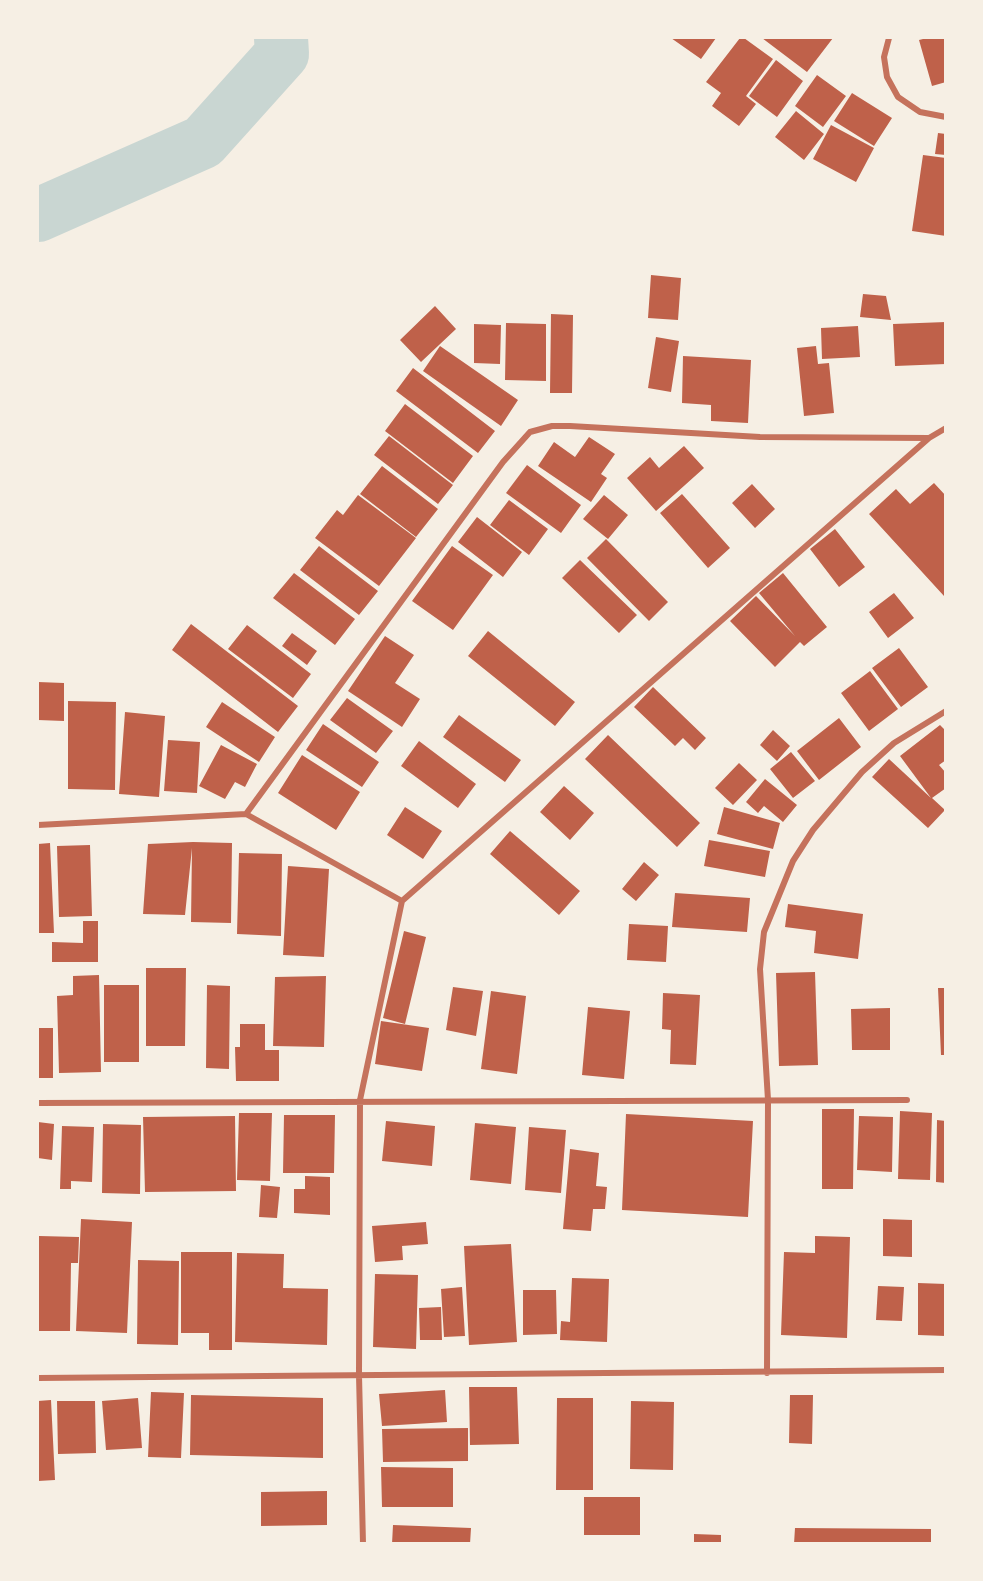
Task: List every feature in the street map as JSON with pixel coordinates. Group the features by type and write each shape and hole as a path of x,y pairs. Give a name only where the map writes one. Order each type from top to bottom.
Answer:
{"street":[{"path":"889,38 884,57 887,76 898,97 920,112 945,117"},
{"path":"246,814 503,462 530,432 552,426 570,426 760,437 929,438"},
{"path":"363,1544 359,1375 360,1100 402,901 929,438 945,428"},
{"path":"767,1373 768,1100 760,969 764,932 793,861 813,830 862,772 894,743 945,711"},
{"path":"38,825 246,814 402,901"},
{"path":"38,1103 360,1100 907,1100"},
{"path":"38,1378 945,1370"}],"building":[{"path":"671,38 716,38 701,59"},
{"path":"740,38 744,38 773,59 746,96 756,104 739,126 712,106 721,93 706,82"},
{"path":"762,38 833,38 807,72"},
{"path":"946,38 946,82 932,86 919,40"},
{"path":"776,60 803,81 777,117 749,96"},
{"path":"817,75 846,96 823,127 795,106"},
{"path":"852,93 892,118 874,146 834,121"},
{"path":"796,111 824,134 804,160 775,137"},
{"path":"831,125 874,148 856,182 813,159"},
{"path":"938,133 946,134 946,155 935,154"},
{"path":"923,155 946,158 946,236 912,231"},
{"path":"651,275 681,278 678,320 648,318"},
{"path":"863,294 886,296 891,320 860,317"},
{"path":"435,306 456,329 421,362 400,340"},
{"path":"551,314 573,315 572,393 550,393"},
{"path":"946,322 946,364 895,366 893,324"},
{"path":"506,323 546,324 546,381 505,380"},
{"path":"474,324 501,325 500,364 474,363"},
{"path":"858,326 860,357 822,359 821,328"},
{"path":"656,337 679,341 671,392 648,388"},
{"path":"440,346 518,400 501,426 423,371"},
{"path":"816,346 818,364 829,363 834,413 804,416 797,348"},
{"path":"683,356 751,360 748,423 711,421 711,405 682,403"},
{"path":"413,368 495,431 478,453 396,391"},
{"path":"405,404 473,456 453,483 385,431"},
{"path":"389,436 453,485 438,504 374,455"},
{"path":"589,437 615,454 601,474 607,478 591,502 538,466 554,442 575,457"},
{"path":"684,446 704,468 656,511 627,478 650,457 659,468"},
{"path":"527,465 581,505 561,533 506,493"},
{"path":"382,466 438,509 416,537 360,494"},
{"path":"934,483 946,496 944,596 869,514 896,489 910,504"},
{"path":"752,484 775,509 755,528 732,503"},
{"path":"682,494 730,548 708,568 660,513"},
{"path":"358,495 416,538 379,586 315,538 337,510 343,515"},
{"path":"604,495 628,515 608,539 583,519"},
{"path":"509,500 548,529 529,555 490,525"},
{"path":"477,517 522,552 503,577 458,542"},
{"path":"835,529 865,567 839,587 810,549"},
{"path":"606,539 668,602 649,621 587,558"},
{"path":"319,546 378,591 359,615 300,570"},
{"path":"452,546 493,575 453,630 412,601"},
{"path":"580,560 637,615 619,633 562,578"},
{"path":"294,573 355,619 335,645 273,598"},
{"path":"783,573 827,627 804,646 800,642 775,667 730,621 756,596 795,636 759,593"},
{"path":"894,593 914,618 888,638 869,612"},
{"path":"191,624 298,706 278,732 172,650"},
{"path":"247,625 311,674 293,698 228,649"},
{"path":"488,631 575,702 555,726 468,656"},
{"path":"292,633 317,651 307,665 282,646"},
{"path":"385,636 414,655 395,683 420,699 402,727 348,691"},
{"path":"899,648 928,687 901,707 872,668"},
{"path":"870,671 898,709 869,731 841,693"},
{"path":"38,682 64,683 64,721 38,720"},
{"path":"653,687 706,738 695,750 683,738 675,746 634,707"},
{"path":"347,698 393,731 376,753 330,720"},
{"path":"68,701 116,702 115,790 68,789"},
{"path":"222,702 275,737 259,762 206,727"},
{"path":"125,712 165,716 159,797 119,794"},
{"path":"459,715 521,760 505,782 443,737"},
{"path":"839,718 861,747 819,780 797,751"},
{"path":"323,724 379,762 362,787 306,750"},
{"path":"940,725 946,731 946,760 939,765 946,773 946,788 932,798 945,810 928,828 872,777 889,759 931,798 900,756"},
{"path":"773,730 790,746 777,761 760,745"},
{"path":"608,735 700,823 677,847 585,759"},
{"path":"168,740 200,742 197,793 164,791"},
{"path":"419,741 476,784 458,808 401,766"},
{"path":"221,745 257,764 245,787 235,782 225,799 199,786"},
{"path":"791,752 815,781 793,798 770,769"},
{"path":"302,755 360,792 336,830 278,793"},
{"path":"739,763 757,780 733,805 715,788"},
{"path":"765,779 797,805 783,822 764,806 758,813 746,802"},
{"path":"564,786 594,813 570,840 540,812"},
{"path":"405,807 442,831 423,859 387,835"},
{"path":"724,807 780,823 773,849 717,834"},
{"path":"510,831 580,891 559,915 490,854"},
{"path":"709,840 770,851 765,877 704,866"},
{"path":"50,843 54,933 38,933 38,844"},
{"path":"232,843 231,923 191,922 192,848 185,915 143,914 148,844"},
{"path":"90,845 92,916 59,917 57,846"},
{"path":"239,853 282,854 281,936 237,934"},
{"path":"644,862 659,875 636,901 622,889"},
{"path":"288,866 329,869 324,957 283,955"},
{"path":"675,893 750,898 747,932 672,927"},
{"path":"788,904 863,914 858,959 814,953 816,931 785,927"},
{"path":"83,921 98,921 98,962 52,962 52,942 83,943"},
{"path":"629,924 668,926 666,962 627,960"},
{"path":"404,931 426,937 405,1024 383,1018"},
{"path":"146,968 186,968 185,1046 146,1046"},
{"path":"815,972 818,1065 779,1066 776,973"},
{"path":"99,975 101,1072 59,1073 57,996 73,995 73,976"},
{"path":"326,976 324,1047 273,1046 275,977"},
{"path":"104,985 139,985 139,1062 104,1062"},
{"path":"207,985 230,986 229,1069 206,1068"},
{"path":"453,987 483,991 476,1036 446,1030"},
{"path":"938,988 946,988 946,1055 941,1055"},
{"path":"491,991 526,996 517,1074 481,1069"},
{"path":"663,993 700,995 696,1065 670,1064 671,1030 662,1029"},
{"path":"588,1007 630,1011 624,1079 582,1075"},
{"path":"890,1008 890,1050 852,1050 851,1009"},
{"path":"381,1021 429,1028 422,1071 375,1064"},
{"path":"240,1024 265,1024 265,1050 279,1050 279,1081 236,1081 235,1047 240,1047"},
{"path":"38,1028 53,1028 53,1078 38,1078"},
{"path":"822,1109 854,1109 853,1189 822,1189"},
{"path":"900,1111 932,1113 930,1180 898,1179"},
{"path":"239,1113 272,1113 270,1181 237,1180"},
{"path":"626,1114 753,1121 748,1217 622,1210"},
{"path":"284,1115 335,1115 334,1173 283,1173"},
{"path":"235,1116 236,1191 145,1192 143,1117"},
{"path":"859,1116 893,1117 892,1172 857,1170"},
{"path":"937,1120 946,1121 946,1183 936,1182"},
{"path":"386,1121 435,1126 432,1166 382,1161"},
{"path":"38,1122 54,1124 52,1160 38,1158"},
{"path":"475,1123 516,1127 511,1184 470,1180"},
{"path":"103,1124 141,1125 140,1194 102,1193"},
{"path":"62,1126 94,1127 92,1182 71,1181 71,1189 60,1189"},
{"path":"529,1127 566,1130 561,1193 525,1190"},
{"path":"570,1149 599,1153 596,1186 607,1187 605,1209 593,1209 591,1231 563,1229"},
{"path":"305,1176 330,1177 330,1215 294,1213 294,1189 305,1189"},
{"path":"261,1185 280,1187 277,1218 259,1217"},
{"path":"81,1219 132,1222 127,1333 76,1331"},
{"path":"883,1219 912,1220 912,1257 883,1256"},
{"path":"426,1222 428,1244 402,1246 403,1260 375,1262 372,1226"},
{"path":"39,1236 79,1237 78,1263 71,1263 70,1331 38,1331"},
{"path":"815,1236 850,1237 847,1338 781,1335 784,1252 815,1253"},
{"path":"511,1244 517,1342 469,1345 464,1246"},
{"path":"181,1252 232,1252 232,1350 209,1350 209,1333 181,1333"},
{"path":"237,1253 284,1254 283,1288 328,1289 327,1345 235,1342"},
{"path":"138,1260 179,1261 178,1345 137,1344"},
{"path":"375,1274 418,1275 416,1349 373,1347"},
{"path":"572,1278 609,1279 607,1342 560,1340 561,1321 570,1322"},
{"path":"918,1283 946,1284 946,1336 918,1335"},
{"path":"878,1286 904,1287 902,1321 876,1320"},
{"path":"462,1287 465,1336 444,1337 441,1289"},
{"path":"523,1290 556,1290 557,1334 523,1335"},
{"path":"441,1307 442,1340 420,1340 419,1308"},
{"path":"469,1387 517,1387 519,1444 470,1445"},
{"path":"445,1390 447,1422 382,1426 379,1394"},
{"path":"151,1392 184,1393 181,1458 148,1457"},
{"path":"191,1395 323,1398 323,1458 190,1455"},
{"path":"790,1395 813,1395 812,1444 789,1443"},
{"path":"138,1398 142,1448 106,1450 102,1401"},
{"path":"557,1398 593,1398 593,1490 556,1490"},
{"path":"51,1400 55,1480 38,1481 38,1401"},
{"path":"57,1401 95,1401 96,1453 58,1454"},
{"path":"631,1401 674,1402 673,1470 630,1469"},
{"path":"468,1428 468,1461 383,1462 382,1429"},
{"path":"381,1467 453,1468 453,1507 382,1507"},
{"path":"327,1491 327,1525 261,1526 261,1492"},
{"path":"584,1497 640,1497 640,1535 584,1535"},
{"path":"393,1525 471,1528 470,1544 392,1544"},
{"path":"795,1528 931,1529 931,1544 794,1544"},
{"path":"694,1534 721,1535 721,1544 694,1544"}],"waterway":[{"path":"38,215 203,142 282,54 281,38"}]}
